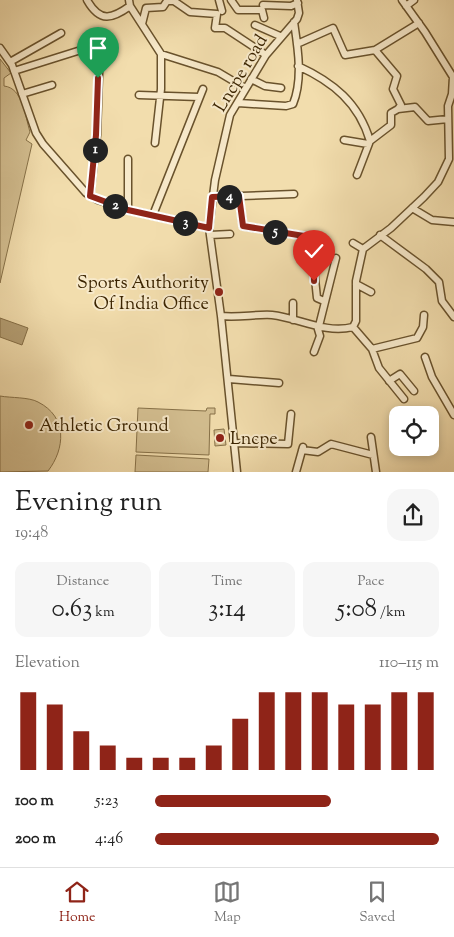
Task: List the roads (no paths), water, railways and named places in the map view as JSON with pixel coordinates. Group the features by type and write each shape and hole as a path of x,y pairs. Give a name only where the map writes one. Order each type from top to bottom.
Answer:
{"street":[{"path":"88,0 94,10 105,17 112,18 130,3 161,54 160,96 155,143"},
{"path":"219,0 222,11"},
{"path":"231,0 238,10 262,10 264,18"},
{"path":"352,327 356,321 356,284 363,249 391,228 438,182 449,159 448,119 454,77 404,3 414,0"},
{"path":"142,24 146,8 163,7 167,1 174,1 190,12 217,14 215,28 225,28 266,55"},
{"path":"263,5 291,6 298,1"},
{"path":"238,103 286,106 293,104 298,92 297,44 294,22 299,13 298,1"},
{"name":"Lncpe road","path":"237,472 229,380 209,232 212,197 226,127 245,88 266,55 280,36 294,22"},
{"path":"297,44 333,28 345,54 375,50 419,23"},
{"path":"255,25 280,36"},
{"path":"10,62 62,34"},
{"path":"14,71 100,44 96,135 90,196"},
{"path":"0,48 14,71 36,134 90,196 128,210 153,215 209,232 230,234"},
{"path":"375,50 397,76 393,86 401,105 398,109"},
{"path":"161,54 218,72 245,88"},
{"path":"298,66 333,84 346,98 363,124 369,142"},
{"path":"251,79 265,86 281,88"},
{"path":"22,94 52,85"},
{"path":"153,215 203,89"},
{"path":"139,95 199,97"},
{"path":"356,175 369,142 391,125 391,113 398,109 415,107 431,121 448,119"},
{"path":"344,140 369,142"},
{"path":"128,159 128,210"},
{"path":"212,197 294,194"},
{"path":"239,196 243,226 310,237 324,243 314,275 318,298 324,300"},
{"path":"412,208 432,220 454,222"},
{"path":"380,235 426,269 439,282 442,301 454,317"},
{"path":"353,243 363,249"},
{"path":"314,352 320,336 318,326 336,258"},
{"path":"356,284 371,292"},
{"path":"293,304 293,320"},
{"path":"221,316 234,318 272,315 330,329 352,327"},
{"path":"372,349 417,338 423,327 424,315"},
{"path":"352,327 372,349 379,368 404,399"},
{"path":"425,357 432,377 454,415"},
{"path":"389,380 400,374 414,391"},
{"path":"229,380 279,384"},
{"path":"235,442 288,444 291,414"},
{"path":"371,437 376,472"},
{"path":"296,472 302,448 318,452 331,444 373,455"}],"place":[{"name":"Sports Authority Of India Office","path":"219,292"},
{"name":"Athletic Ground","path":"29,425"},
{"name":"Lncpe","path":"220,438"}]}
